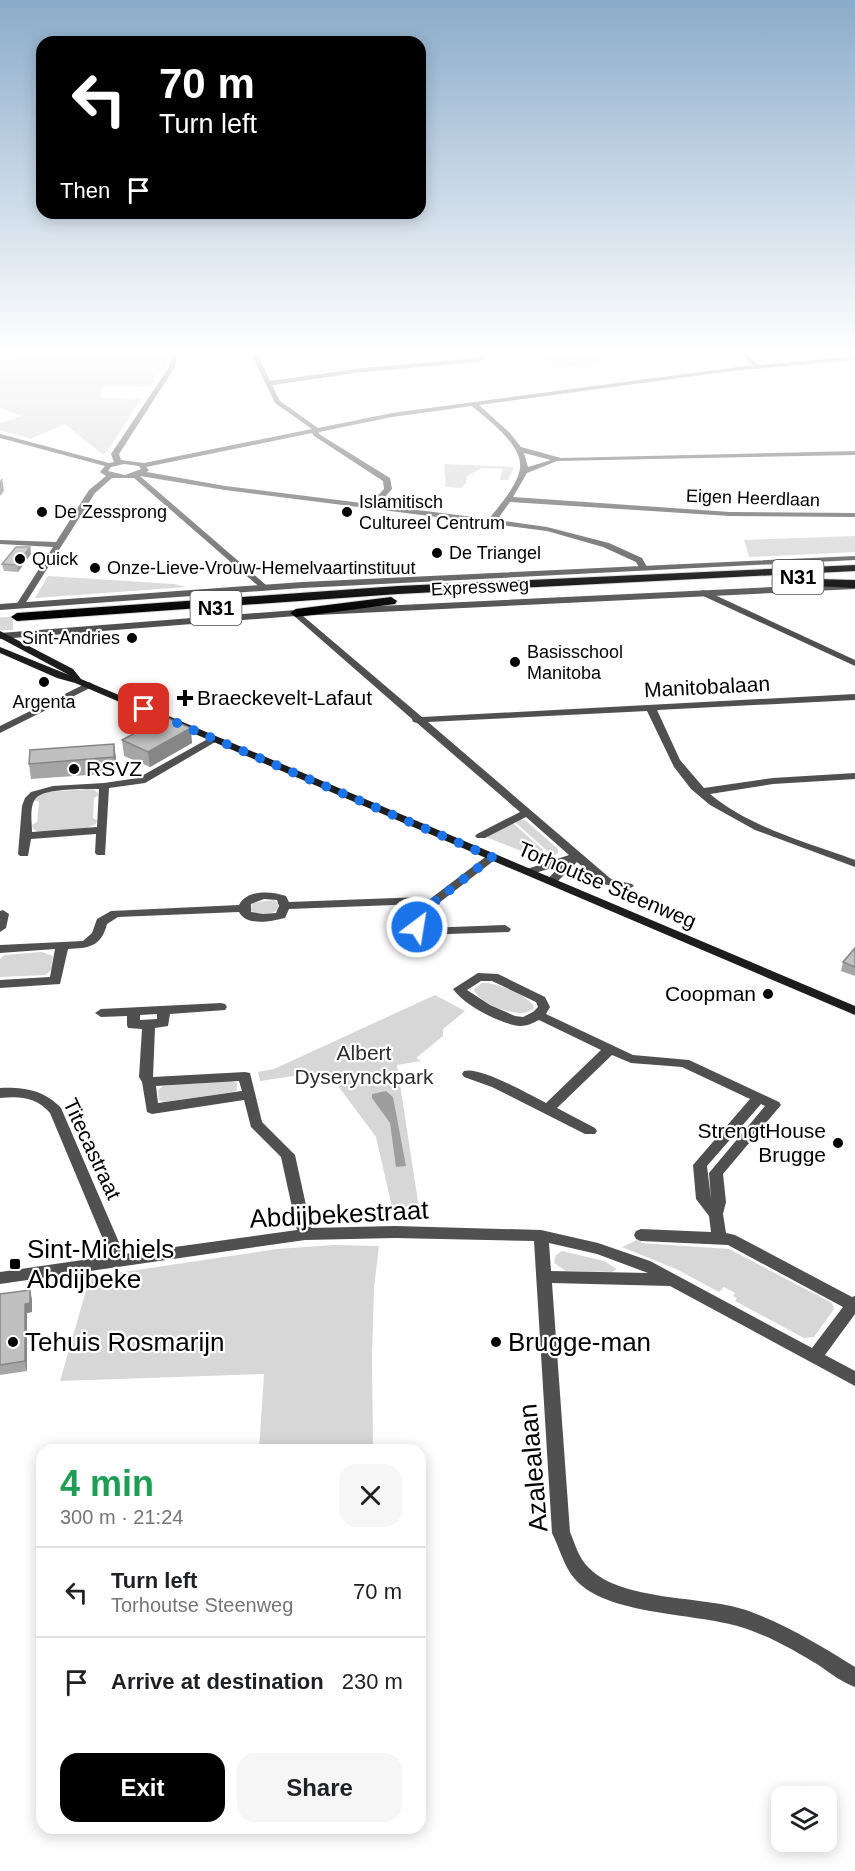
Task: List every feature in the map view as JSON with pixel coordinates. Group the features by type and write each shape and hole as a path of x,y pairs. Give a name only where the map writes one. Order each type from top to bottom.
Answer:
{"highway":[{"path":"745,577 815,562 855,558"},
{"name":"Expressweg","path":"19,615 413,596 745,577 855,568"},
{"name":"Expressweg","path":"19,615 398,590 855,574"},
{"path":"745,577 760,583 855,585"},
{"path":"268,587 328,586 398,590"},
{"path":"296,613 413,596"}],"main road":[{"name":"Torhoutse Steenweg","path":"1,635 70,671 78,681"},
{"name":"Torhoutse Steenweg","path":"0,650 60,676 89,685 855,1011"}],"street":[{"path":"21,441 113,464 136,462 140,471 268,587"},
{"path":"110,476 104,472 113,464 114,454 122,441"},
{"path":"19,615 58,545 96,486 110,476 266,441"},
{"path":"326,441 387,480 388,489 373,506"},
{"path":"492,521 524,471 524,461 519,449 511,441"},
{"path":"519,449 561,460"},
{"path":"524,471 561,460 855,453"},
{"path":"140,471 171,480 547,529 586,538 639,560 643,567"},
{"name":"Eigen Heerdlaan","path":"506,499 730,514 855,515"},
{"path":"0,542 58,545"},
{"name":"Expressweg","path":"0,607 19,615 268,587 855,558"},
{"name":"Expressweg","path":"1,635 296,613 855,585"},
{"path":"704,593 855,663"},
{"path":"296,613 416,720 607,882 628,886"},
{"path":"0,730 89,685"},
{"name":"Manitobalaan","path":"416,720 855,697"},
{"path":"651,708 679,768 701,792 752,824 855,864"},
{"path":"24,854 30,799 35,793 141,781 213,739"},
{"path":"701,792 773,781 855,776"},
{"path":"101,853 104,786"},
{"path":"481,836 526,813"},
{"path":"26,836 102,830"},
{"path":"528,872 576,856"},
{"path":"551,882 576,856"},
{"path":"492,857 431,904 416,920 421,932 505,929"},
{"path":"276,896 282,898 285,906 281,915 262,917 249,916 244,908 246,902 257,897 276,896"},
{"path":"285,906 422,900 431,904"},
{"path":"0,949 86,944 94,940 100,924 115,914 244,908"},
{"path":"0,928 3,914"},
{"path":"0,984 56,981 62,946"},
{"path":"478,977 494,977 541,1000 544,1007 538,1015 531,1020 518,1022 472,1000 459,989 478,977"},
{"path":"101,1013 221,1007"},
{"path":"134,1011 133,1025 163,1023 164,1009"},
{"path":"538,1015 631,1059 684,1063 774,1105 716,1173 718,1202 716,1214 719,1239"},
{"path":"149,1024 146,1077 149,1082 152,1108 249,1095"},
{"path":"548,1109 610,1049"},
{"path":"469,1074 497,1084 590,1131"},
{"path":"149,1082 245,1076 256,1124 288,1155 305,1234"},
{"name":"Titecastraat","path":"0,1093 18,1092 38,1095 56,1111 119,1260"},
{"name":"Abdijbekestraat","path":"0,1278 305,1234 395,1232 541,1236 598,1249 645,1265 855,1379"},
{"path":"641,1235 730,1239 854,1304 815,1357"},
{"name":"Azalealaan","path":"541,1236 561,1533 582,1574 614,1594 641,1600 684,1604 729,1614 760,1625 806,1646 855,1678"},
{"name":"Abdijbekestraat","path":"544,1277 676,1281"}],"green space":[{"path":"86,441 114,441 107,452 102,454"},
{"path":"444,464 514,467 508,480 500,480 503,469 482,468 467,476 466,483 461,488 446,487"},
{"path":"855,536 855,552 749,557 744,540"},
{"path":"48,576 174,584 186,587 35,598"},
{"path":"95,790 99,795 94,798 93,818 97,820 96,824 85,829 39,832 33,829 32,825 37,822 39,802 34,800 37,795"},
{"path":"525,820 558,849 558,853 553,856 515,822"},
{"path":"513,823 544,851 534,856 486,837"},
{"path":"274,900 278,903 276,911 265,914 251,911 252,903"},
{"path":"42,952 53,956 51,970 46,975 0,977 0,959 4,955"},
{"path":"482,983 512,991 527,999 534,1008 528,1012 519,1013 500,1009 476,994 474,989"},
{"name":"Albert Dyserynckpark","path":"435,995 465,1011 443,1029 443,1036 416,1058 421,1061 397,1065 419,1208 392,1207 376,1137 327,1071 260,1081 258,1072 274,1069"},
{"path":"231,1081 237,1083 237,1090 234,1092 164,1102 159,1100 158,1090 163,1086"},
{"path":"641,1238 641,1243 729,1249 832,1303 834,1309 814,1337 804,1338 735,1301 737,1298 733,1296 735,1293 724,1287 719,1292 676,1269 622,1247"},
{"path":"334,1245 379,1246 374,1288 373,1444 259,1444 264,1374 60,1381 90,1277 277,1249"},
{"path":"562,1251 604,1261 617,1269 612,1272 566,1271 554,1263 556,1255"}],"shaded area":[{"path":"386,1091 393,1097 406,1166 396,1167 390,1123 372,1098 372,1094"}],"building":[{"path":"16,547 30,547 17,565 2,564"},
{"path":"165,717 191,728 148,752 122,740"},
{"path":"114,744 114,757 29,764 30,750"},
{"path":"855,948 855,967 843,962"},
{"name":"Tehuis Rosmarijn","path":"30,1290 30,1303 25,1304 25,1361 0,1365 0,1294"}],"tunnel":[{"path":"0,624 19,623"}],"place":[{"name":"De Zessprong","path":"42,512"},
{"name":"Islamitisch Cultureel Centrum","path":"347,512"},
{"name":"De Triangel","path":"437,553"},
{"name":"Quick","path":"20,559"},
{"name":"Onze-Lieve-Vrouw-Hemelvaartinstituut","path":"95,568"},
{"name":"Sint-Andries","path":"132,638"},
{"name":"Basisschool Manitoba","path":"515,662"},
{"name":"Argenta","path":"44,682"},
{"name":"Braeckevelt-Lafaut","path":"185,698"},
{"name":"RSVZ","path":"74,769"},
{"name":"Coopman","path":"768,994"},
{"name":"StrengtHouse Brugge","path":"838,1143"},
{"name":"Sint-Michiels Abdijbeke","path":"15,1264"},
{"name":"Tehuis Rosmarijn","path":"13,1342"},
{"name":"Brugge-man","path":"496,1342"}],"route":[{"path":"144,709 492,857 419,914 416,920 417,927"}]}
